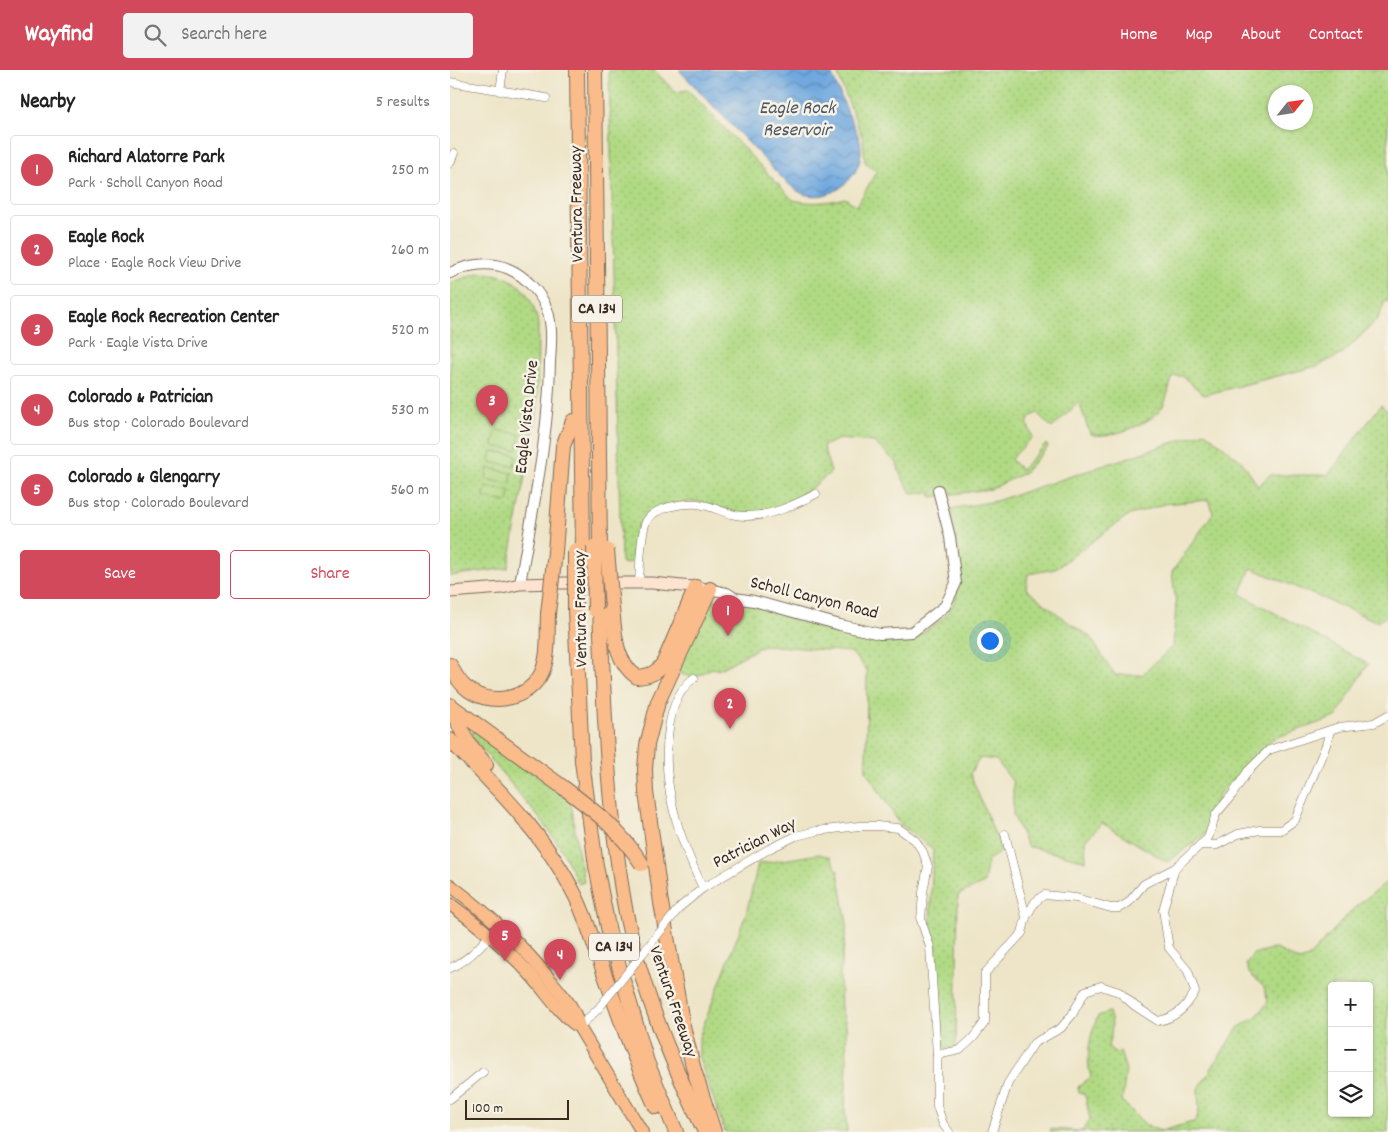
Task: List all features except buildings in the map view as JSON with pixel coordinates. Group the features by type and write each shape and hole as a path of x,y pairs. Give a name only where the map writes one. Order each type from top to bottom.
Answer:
{"highway":[{"name":"Ventura Freeway","path":"568,70 573,421 592,550"},
{"path":"577,70 592,550"},
{"path":"588,70 593,609 618,650 622,663 629,672 637,678 652,674 659,669 703,588"},
{"name":"Ventura Freeway","path":"595,70 599,456 592,550 593,609 608,779 617,854 633,946 658,1025 700,1128"},
{"path":"450,665 456,677 465,688 489,699 500,700 524,691 541,675 545,660 563,446 573,421"},
{"path":"703,588 658,702 646,745 645,769 646,792 661,904 682,1022 694,1070 714,1132"},
{"name":"Ventura Freeway","path":"593,609 582,761 596,866 610,932 647,1062 674,1130"},
{"path":"450,706 596,812 618,832 642,864 661,904"},
{"path":"450,706 467,741 532,823 575,894 641,1074 674,1130"},
{"path":"450,740 518,811 556,862"}],"main road":[{"name":"Scholl Canyon Road","path":"450,592 502,588 520,584 557,583 652,583 703,588"},
{"path":"450,885 499,924 542,970 576,1013 579,1027 642,1132"},
{"path":"450,904 490,935 531,975 567,1019 579,1027"}],"street":[{"path":"500,91 503,70"},
{"path":"450,82 546,98"},
{"path":"450,163 454,153"},
{"name":"Eagle Vista Drive","path":"450,273 462,267 488,264 503,266 517,272 530,284 540,295 547,310 551,330 550,396 520,584"},
{"name":"Scholl Canyon Road","path":"703,588 727,593 734,598 754,600 840,625 880,634 912,632 945,606 956,583 950,537 938,490"},
{"path":"638,584 646,521 657,512 670,507 699,504 733,516 747,516 785,509 816,494"},
{"path":"694,678 682,690 676,701 671,717 666,766 674,812 684,844 703,888"},
{"path":"937,1055 960,1050 973,1038 985,1022 985,973 1022,933 1026,917 1035,902 1044,894 1076,898 1111,908 1119,908 1128,904 1144,884 1175,868 1208,838 1216,814 1248,771 1269,750 1339,727 1374,723 1388,715"},
{"path":"1200,845 1217,845 1238,834 1260,830 1281,830 1295,820 1330,731"},
{"name":"Patrician Way","path":"579,1027 598,1009 680,908 703,888 769,849 796,836 816,831 859,826 898,828 915,840 923,852 928,866 923,892 921,920 930,947 937,1055 937,1106 943,1124 949,1132"},
{"path":"1005,834 1026,917"},
{"path":"992,1132 1008,1083 1034,1043 1061,1028 1072,1015 1085,991 1101,986 1119,992 1135,1006 1158,1021 1167,1020 1186,1007 1195,992 1188,972 1169,948 1163,910 1175,868"},
{"path":"450,968 470,956 499,924"},
{"path":"450,1099 483,1072"}],"green space":[{"path":"609,70 654,70 675,92 688,90 793,200 819,202 845,198 857,206 876,172 865,162 863,139 836,70 1388,70 1388,302 1385,301 1378,319 1342,354 1317,366 1204,395 1182,376 1173,376 1165,402 1155,415 1138,426 1107,435 1090,434 1079,402 1052,428 1037,413 1030,417 1027,424 1033,437 1011,459 1021,470 1046,444 1048,447 1024,473 991,489 931,497 930,492 913,494 900,474 897,463 874,442 839,439 823,446 831,472 797,500 763,513 743,514 695,501 663,506 638,524 631,562 626,564 621,562"},
{"path":"478,273 501,276 511,280 526,292 531,301 538,324 537,412 508,568 450,576 450,283"},
{"path":"1381,405 1388,412 1388,615 1378,622 1251,568 1240,594 1368,664 1336,717 1272,739 1219,794 1206,834 1167,862 1102,823 1085,841 1086,861 1027,846 1013,815 1013,782 996,760 980,758 970,774 1002,851 988,860 984,883 958,895 956,1048 941,1048 936,951 930,923 933,849 900,824 866,771 867,670 851,652 764,645 718,670 712,668 694,678 675,672 710,599 729,603 735,598 795,618 906,643 940,621 952,606 957,594 959,580 958,550 950,509 996,501 1205,432 1242,462 1258,486 1270,475 1328,475","holes":["1209,500 1213,513 1172,572 1176,604 1173,646 1142,675 1115,675 1090,637 1026,589 1028,574 1055,569 1127,516 1164,504"]},
{"path":"496,430 520,434 517,450 493,446"},
{"path":"492,451 516,455 514,466 490,462"},
{"path":"488,468 512,473 510,484 486,479"},
{"path":"486,487 510,491 508,502 484,498"},
{"path":"475,731 571,802 584,882 578,884 562,850 544,824 470,734"},
{"path":"819,854 830,857 838,871 847,924 840,975 841,1008 846,1025 845,1107 847,1132 725,1132 699,1058 699,1037 746,914 758,864"},
{"path":"1388,881 1388,1132 1050,1132 1050,1129 1083,1131 1090,1119 1085,1095 1079,1093 1078,1087 1091,1077 1088,1053 1098,1016 1109,1012 1112,1029 1108,1046 1116,1054 1120,1051 1126,1070 1122,1101 1146,1125 1161,1131 1196,1121 1199,1110 1198,1089 1238,1028 1257,1016 1268,1002 1264,987 1250,974 1246,965 1253,954 1275,948 1299,961 1308,958 1354,908"}],"water":[{"name":"Eagle Rock Reservoir","path":"679,70 830,70 860,141 859,163 854,173 839,188 818,196 807,195 793,188"}],"place":[{"name":"Eagle Rock Recreation Center","path":"492,426"},
{"name":"Richard Alatorre Park","path":"728,636"},
{"name":"Eagle Rock","path":"730,729"},
{"name":"Colorado & Glengarry","path":"505,961"},
{"name":"Colorado & Patrician","path":"560,980"}]}
